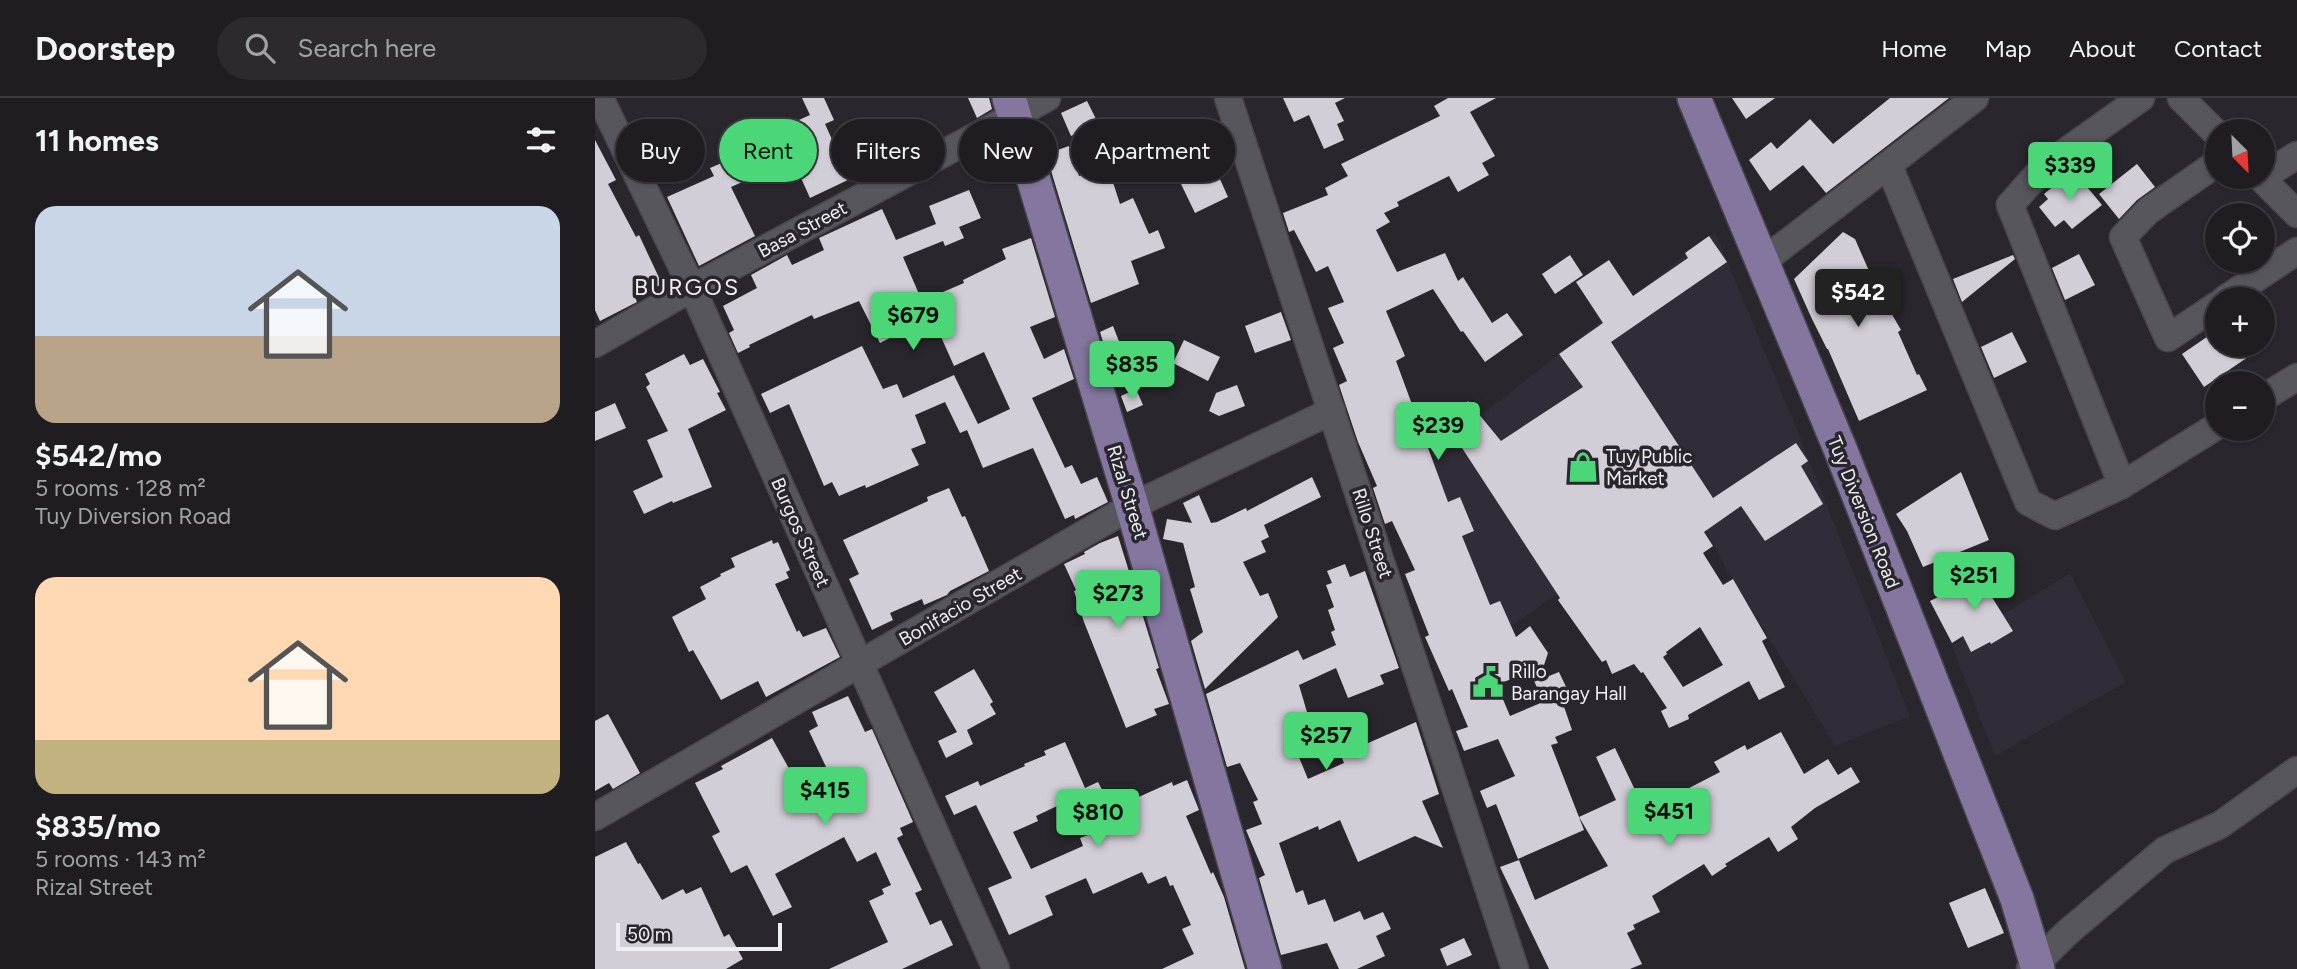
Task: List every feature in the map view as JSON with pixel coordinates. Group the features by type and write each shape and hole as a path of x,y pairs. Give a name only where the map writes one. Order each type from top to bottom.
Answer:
{"main road":[{"name":"Tuy Diversion Road","path":"1695,98 1841,452 2017,899 2035,967"},
{"name":"Rizal Street","path":"1011,107 1132,506 1265,969"}],"street":[{"name":"Burgos Street","path":"600,98 692,288 996,969"},
{"name":"Basa Street","path":"595,344 1011,107 1047,98"},
{"name":"Rillo Street","path":"1228,98 1515,969"},
{"path":"1762,262 1975,98"},
{"path":"2122,485 2010,205 2045,167 2141,98"},
{"path":"2181,98 2205,122"},
{"path":"2275,168 2297,155"},
{"path":"1889,166 2028,502 2055,516 2122,485 2205,433"},
{"path":"2205,171 2148,211 2123,237 2168,338 2205,313"},
{"path":"2272,189 2297,214"},
{"path":"2243,287 2297,251"},
{"path":"2275,391 2297,377"},
{"name":"Bonifacio Street","path":"595,817 1132,506 1332,411"},
{"path":"2035,967 2069,931 2165,850 2220,825 2297,769"}],"shaded area":[{"name":"Tuy Public Market","path":"1715,232 1796,427 1910,716 1835,746 1726,568 1690,501 1500,634 1429,456"},
{"path":"2070,573 2126,682 1995,756 1952,646"}],"building":[{"path":"802,98 824,98 834,119 825,124 831,137 831,182 844,182 810,198 803,182 817,182 817,119 801,119 810,115"},
{"path":"968,98 989,98 992,109 977,118"},
{"path":"1283,98 1345,98 1335,103 1344,121 1337,124 1344,140 1324,149 1309,115 1294,122"},
{"path":"1448,98 1496,98 1470,112 1495,156 1482,163 1489,175 1458,192 1449,176 1397,202 1399,206 1384,213 1390,222 1376,230 1397,272 1445,253 1458,281 1463,277 1492,323 1507,313 1523,335 1485,362 1463,331 1461,332 1433,289 1386,311 1405,356 1396,361 1448,502 1460,497 1474,531 1462,536 1490,605 1500,601 1516,637 1530,626 1548,653 1539,680 1559,672 1568,691 1560,695 1572,730 1555,737 1558,743 1551,745 1584,830 1518,859 1496,804 1487,808 1480,791 1515,776 1498,739 1464,751 1456,731 1468,727 1425,637 1429,635 1405,574 1415,570 1392,521 1385,524 1373,488 1377,486 1358,442 1339,385 1347,381 1333,348 1344,343 1328,308 1344,302 1328,266 1316,272 1294,230 1289,232 1283,213 1328,195 1325,188 1348,176 1341,164 1440,116 1434,106","holes":["1530,671 1543,702 1510,716 1497,685"]},
{"path":"1732,98 1775,98 1746,119"},
{"path":"1890,98 1949,98 1826,193 1803,165 1770,191 1749,160 1771,142 1777,149 1810,119 1833,144"},
{"path":"1087,101 1096,119 1071,119 1071,136 1061,113"},
{"path":"595,140 616,180 608,184 636,237 639,235 662,284 635,297 637,302 600,321 595,310"},
{"path":"1069,146 1071,182 1113,182 1120,204 1133,198 1149,234 1158,230 1165,248 1131,261 1139,284 1091,303 1054,182 1057,182 1057,150"},
{"path":"719,164 719,182 742,182 731,187 755,236 699,266 667,197 714,176 710,168"},
{"path":"2137,164 2155,187 2137,200 2119,219 2099,194"},
{"path":"2073,170 2102,205 2072,229 2064,220 2055,227 2039,207 2048,199 2044,194"},
{"path":"1221,182 1228,197 1195,213 1181,184"},
{"path":"969,190 981,218 959,227 964,238 945,246 943,241 903,257 922,301 964,283 963,280 1006,259 1002,249 1031,238 1055,317 1030,327 1044,359 1064,349 1074,379 1032,398 1065,468 1072,465 1081,484 1097,477 1108,502 1075,519 1074,515 1065,519 1033,448 983,468 967,430 960,433 945,402 915,415 926,443 911,449 919,465 866,488 865,485 839,496 832,482 824,486 789,404 770,413 761,394 862,346 883,389 897,384 903,398 954,375 978,424 1010,409 984,352 954,366 938,330 935,331 929,318 880,343 859,301 814,319 812,315 738,353 729,333 734,330 723,306 757,288 751,275 787,255 792,265 824,250 819,238 882,209 896,240 936,224 929,206"},
{"path":"1843,232 1855,239 1884,305 1886,304 1901,330 1898,332 1917,375 1919,374 1927,390 1859,421 1794,279"},
{"path":"1709,236 1727,262 1611,342 1713,498 1796,443 1808,461 1801,466 1823,504 1765,541 1741,506 1704,532 1713,546 1703,553 1723,585 1733,579 1767,638 1762,641 1785,687 1759,700 1749,681 1688,715 1689,719 1669,728 1661,711 1667,708 1643,672 1634,664 1612,674 1606,660 1602,662 1558,600 1560,598 1447,425 1447,419 1468,401 1501,441 1583,387 1559,354 1603,323 1576,282 1609,260 1633,296 1688,258 1685,253","holes":["1700,627 1723,665 1683,687 1663,657"]},
{"path":"2079,254 2095,285 2065,300 2052,268"},
{"path":"1570,255 1583,275 1555,294 1542,274"},
{"path":"2013,255 2015,259 1962,302 1953,279"},
{"path":"1281,312 1291,340 1255,353 1245,326"},
{"path":"1113,326 1122,349 1107,355 1100,332"},
{"path":"2012,332 2027,362 1994,378 1981,347"},
{"path":"2205,338 2205,357 2248,357 2227,371 2205,371 2204,387 2182,354"},
{"path":"1184,340 1220,357 1208,381 1173,363"},
{"path":"684,354 690,365 703,359 726,410 688,429 712,487 644,514 633,491 663,477 647,440 668,431 646,387 650,384 645,374"},
{"path":"1237,385 1245,406 1219,416 1209,411 1216,393"},
{"path":"1136,389 1143,405 1127,412 1121,396"},
{"path":"615,403 626,428 595,441 595,412"},
{"path":"1961,472 1989,540 1923,567 1896,514"},
{"path":"1312,477 1321,497 1264,525 1269,537 1261,541 1266,552 1243,562 1260,596 1268,593 1278,617 1205,689 1191,641 1203,632 1190,589 1195,587 1183,543 1163,539 1167,519 1192,523 1183,503 1199,495 1211,523 1217,522 1246,508 1247,511"},
{"path":"949,488 962,517 965,516 989,571 924,605 922,599 890,613 893,620 872,630 849,579 859,574 843,540 928,501 927,497"},
{"path":"1118,536 1159,668 1156,669 1169,704 1154,709 1157,715 1126,728 1064,564"},
{"path":"772,540 773,544 778,542 790,570 786,572 789,578 775,584 797,632 799,630 803,637 826,628 840,657 766,697 758,681 721,700 693,650 689,652 672,617 706,599 700,587 735,567 731,558"},
{"path":"1345,564 1350,577 1365,571 1399,668 1380,675 1384,684 1348,698 1336,668 1299,685 1309,719 1286,726 1308,779 1344,763 1328,722 1346,714 1359,747 1416,722 1439,794 1422,801 1443,848 1415,836 1358,862 1340,820 1319,830 1318,826 1279,843 1296,893 1303,890 1308,905 1325,899 1334,922 1360,911 1364,920 1383,912 1391,929 1376,936 1385,956 1357,969 1339,969 1327,943 1281,955 1259,878 1265,875 1246,830 1262,824 1253,802 1258,800 1240,763 1227,767 1206,694 1298,650 1303,660 1336,645 1331,632 1335,630 1328,610 1334,607 1326,585 1332,583 1327,571"},
{"path":"1999,567 2006,584 1990,594 2013,631 1971,652 1963,636 1952,643 1930,601"},
{"path":"974,669 993,702 990,704 996,714 967,730 973,744 946,758 938,741 957,732 934,692"},
{"path":"848,696 865,732 872,729 913,822 900,828 903,835 897,838 922,890 915,893 930,925 941,920 953,945 902,969 829,969 888,942 869,901 884,894 882,889 891,885 876,852 857,862 844,837 775,874 792,907 773,916 747,865 731,873 712,836 720,832 695,783 772,738 797,783 827,769 809,731 818,726 812,712"},
{"path":"608,714 640,773 613,789 609,783 595,791 595,721"},
{"path":"1781,732 1804,774 1828,759 1838,775 1851,767 1860,782 1815,808 1791,827 1798,839 1778,852 1769,837 1725,864 1727,866 1712,876 1704,864 1652,896 1660,912 1633,925 1635,929 1627,933 1642,964 1630,969 1549,969 1500,867 1519,860 1535,900 1608,866 1579,817 1616,800 1596,757 1615,748 1645,811 1720,772 1714,762 1745,745 1747,750"},
{"path":"1065,742 1085,788 1098,782 1112,809 1172,782 1173,786 1187,780 1199,810 1186,816 1224,897 1245,969 1162,969 1194,954 1182,929 1191,925 1173,885 1170,886 1166,876 1148,884 1142,872 1093,894 1086,878 1045,896 1053,915 1009,935 988,888 1012,878 976,805 954,815 945,796 978,781 980,786 1025,766 1024,764 1046,755 1044,751","holes":["1072,799 1088,835 1080,838 1083,846 1031,869 1013,832 1038,821 1036,816"]},
{"path":"626,842 662,900 683,889 686,894 701,887 724,937 729,934 743,959 726,969 595,969 595,857"},
{"path":"1985,888 2004,933 1968,948 1949,903"},
{"path":"1464,938 1472,955 1447,966 1440,949"}],"place":[{"name":"Tuy Public Market","path":"1583,467"},
{"name":"Rillo Barangay Hall","path":"1488,682"}],"district":[{"name":"BURGOS","path":"687,287"}]}
